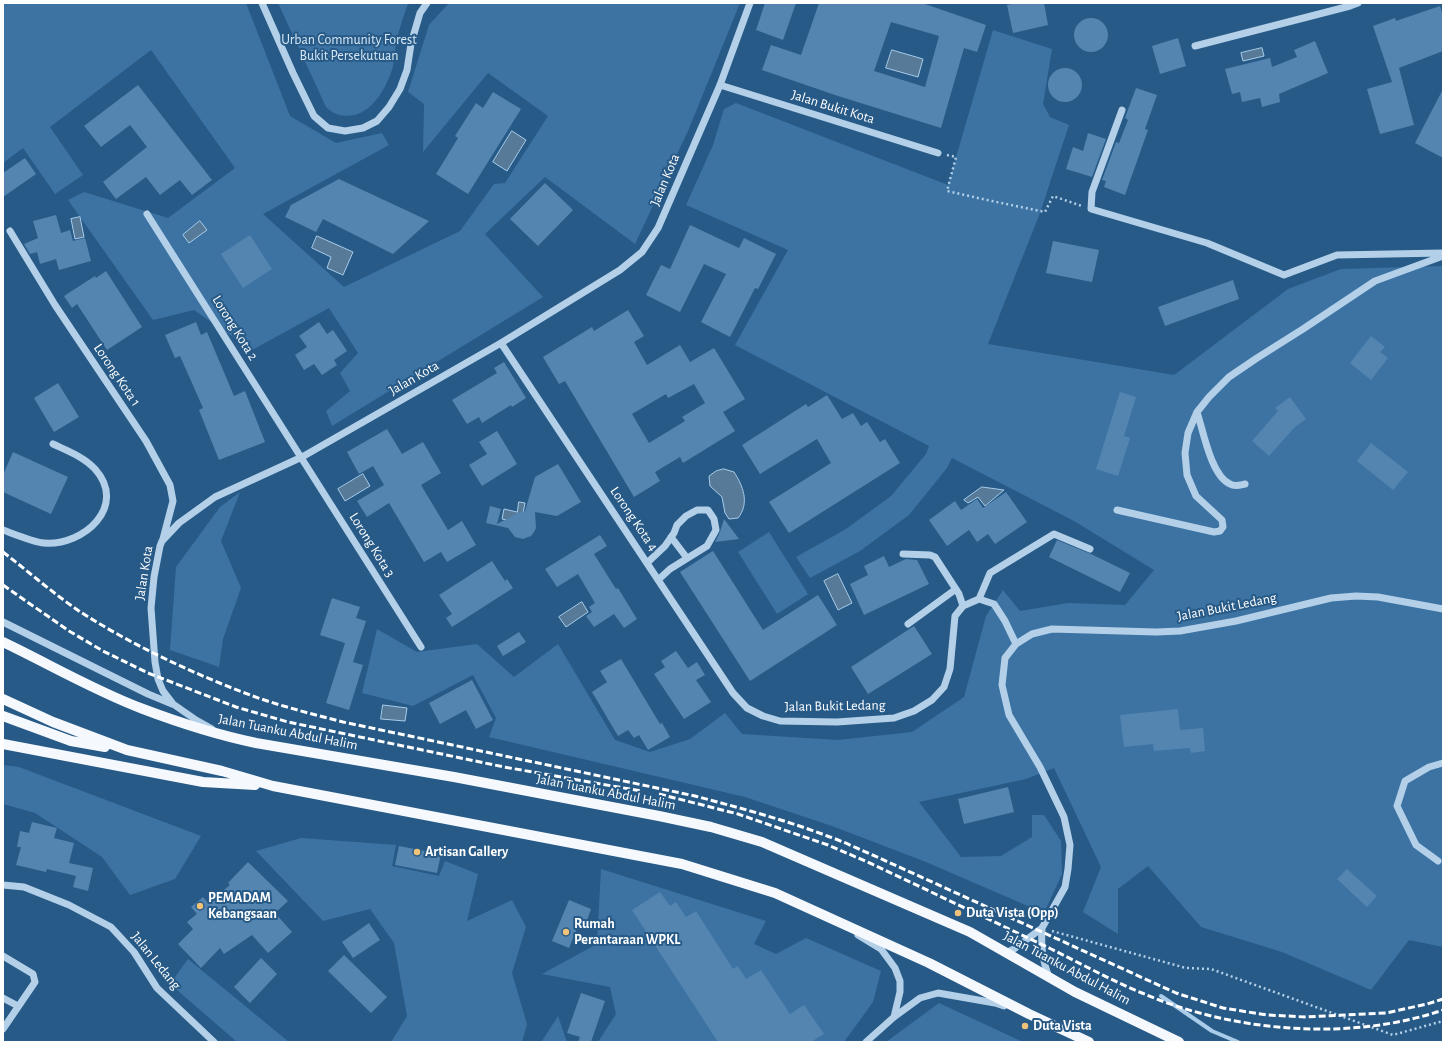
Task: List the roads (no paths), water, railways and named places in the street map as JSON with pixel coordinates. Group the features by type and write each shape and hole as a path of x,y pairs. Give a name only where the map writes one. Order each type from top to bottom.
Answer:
{"main road":[{"name":"Jalan Tuanku Abdul Halim","path":"3,642 95,688 142,708 226,736 256,743 659,816 711,827 762,842 970,932 1075,992 1179,1042"},
{"path":"3,699 53,722 127,750"},
{"path":"3,716 71,741 127,750 222,771 273,786 682,864 775,893 833,918 929,963 1029,1014 1089,1042"},
{"path":"3,744 203,782 273,786"}],"street":[{"path":"262,3 314,116 328,128 345,132 363,128 377,121 389,107 400,89 407,70 411,44 420,13 428,3"},
{"name":"Jalan Kota","path":"226,736 196,720 173,704 163,691 158,679 155,662 152,608 154,577 162,541 179,523 215,497 302,457 501,343 620,270 642,252 658,228 720,85 750,3"},
{"path":"1195,46 1358,3"},
{"name":"Jalan Bukit Kota","path":"720,85 938,153"},
{"path":"1122,110 1092,192 1091,209 1207,243 1284,275 1337,255 1443,254"},
{"name":"Lorong Kota 2","path":"147,214 302,457"},
{"name":"Lorong Kota 1","path":"10,231 55,305 146,441 170,486 173,501 162,541"},
{"path":"1117,510 1214,532 1220,531 1223,527 1222,520 1219,515 1196,496 1188,475 1185,453 1188,433 1197,412 1209,397 1228,377 1303,329 1375,280 1443,254"},
{"name":"Lorong Kota 4","path":"501,343 734,693 747,708"},
{"path":"1197,412 1211,459 1217,471 1229,484 1237,486 1245,484"},
{"path":"3,530 43,543 60,542 74,539 86,532 97,522 105,508 106,494 103,482 96,470 85,460 53,444"},
{"name":"Lorong Kota 3","path":"302,457 421,647"},
{"path":"647,563 665,546 671,538 677,525 686,516 697,510 708,510 714,519 716,530 707,546 670,569 658,580"},
{"path":"903,554 930,555 935,557 959,594 964,606 978,599 990,573 1054,534 1090,549"},
{"path":"671,538 687,558"},
{"path":"908,624 956,589"},
{"name":"Jalan Bukit Ledang","path":"1006,953 1014,949 1042,928 1065,887 1070,845 1064,817 1040,767 1009,715 1002,686 1005,658 1016,644 1032,634 1052,629 1156,632 1180,631 1236,621 1331,598 1356,596 1378,597 1443,610"},
{"path":"978,599 994,604 1005,621 1016,644"},
{"name":"Jalan Bukit Ledang","path":"747,708 763,716 780,721 837,722 894,718 914,711 932,700 944,687 950,669 955,616 964,606"},
{"path":"3,622 148,694 173,704"},
{"path":"1438,860 1416,845 1397,806 1405,781 1429,767 1443,763"},
{"name":"Jalan Ledang","path":"3,885 24,887 69,905 111,927 134,952 157,988 214,1042"},
{"path":"833,918 881,950 895,968 900,981 900,992 894,1017"},
{"name":"Jalan Bukit Ledang","path":"1042,928 1041,949 1044,964 1049,977"},
{"path":"3,956 35,977 35,982 3,1029"},
{"path":"866,1042 894,1017 920,998 938,993 995,1002 1029,1014"},
{"path":"3,998 18,1006"}],"waterway":[{"path":"1161,996 1212,1031 1238,1042"}],"railway":[{"path":"3,552 62,599 122,637 207,678 250,695 343,722 695,796 797,825 836,839 875,856 1176,993 1223,1008 1267,1015 1306,1017 1386,1013 1443,999"},
{"path":"3,585 69,631 103,651 148,673 236,707 288,722 504,767 641,791"},
{"path":"659,794 738,814 828,845 872,864 1043,945 1129,988 1177,1006 1214,1017 1252,1024 1291,1028 1331,1029 1369,1026 1407,1020 1443,1010"}],"place":[{"name":"Artisan Gallery","path":"417,852"},
{"name":"PEMADAM Kebangsaan","path":"200,906"},
{"name":"Duta Vista (Opp)","path":"958,913"},
{"name":"Rumah Perantaraan WPKL","path":"566,932"},
{"name":"Duta Vista","path":"1025,1026"}],"park label":[{"name":"Urban Community Forest Bukit Persekutuan","path":"349,48"}]}
